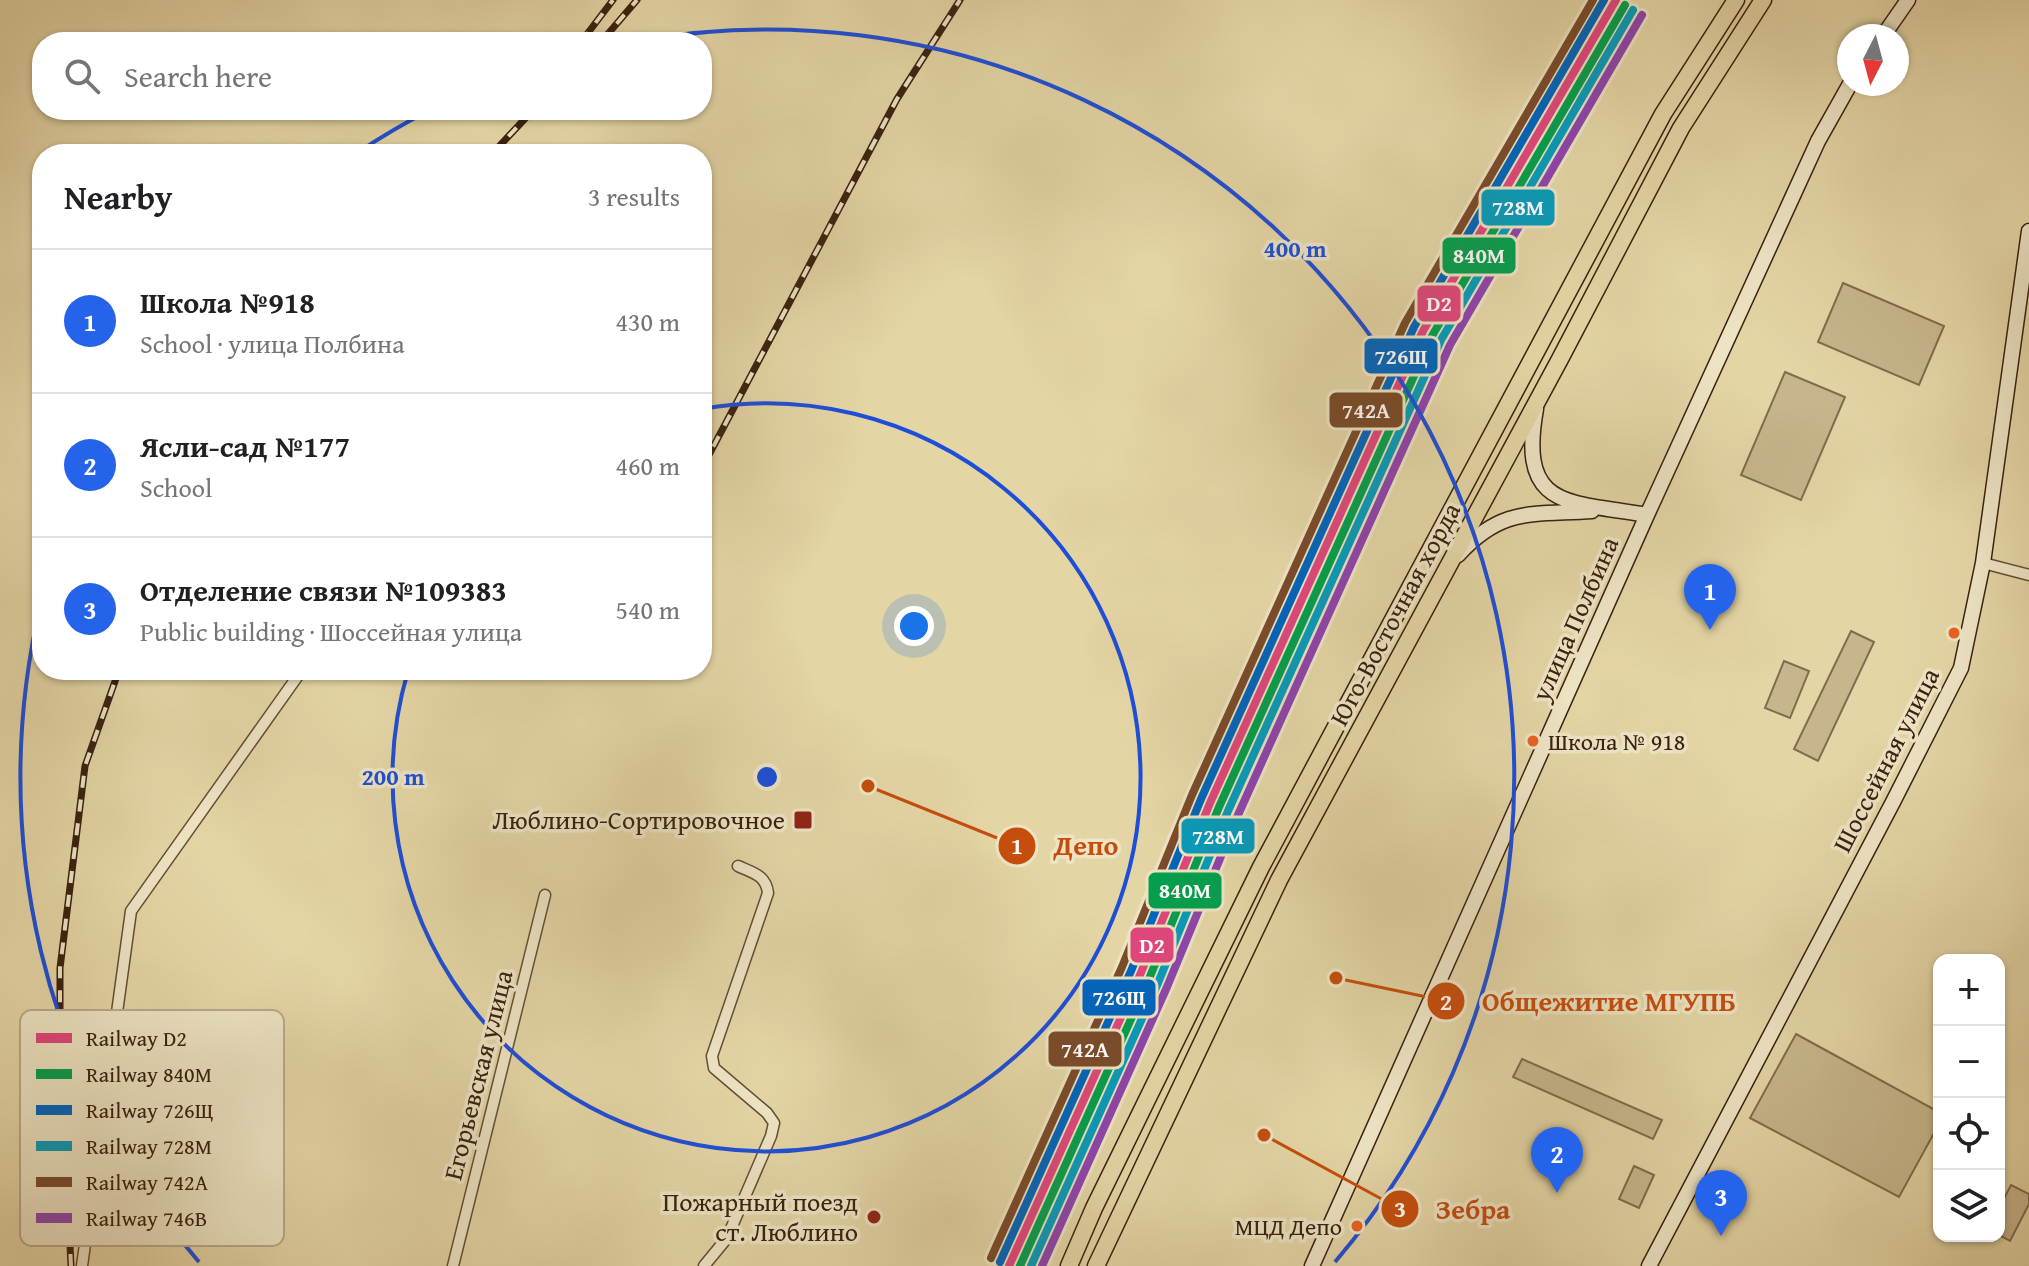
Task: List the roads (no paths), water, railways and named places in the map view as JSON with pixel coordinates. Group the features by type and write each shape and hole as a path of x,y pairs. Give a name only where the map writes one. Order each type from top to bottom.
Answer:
{"main road":[{"name":"Юго-Восточная хорда","path":"1069,1266 1094,1208 1261,867 1663,114 1736,0"},
{"name":"Юго-Восточная хорда","path":"1096,1266 1279,880 1538,401 1681,128 1763,0"},
{"path":"1891,24 1908,0"},
{"name":"улица Полбина","path":"1312,1266 1647,515 1818,141 1843,96"},
{"name":"Шоссейная улица","path":"1649,1266 1954,684 1965,655 1983,563 2029,231"},
{"path":"1538,401 1531,436 1532,458 1543,486 1550,494 1566,501 1647,515"},
{"path":"1449,565 1477,535 1508,518 1616,509"}],"street":[{"path":"1983,563 2029,575"},
{"path":"117,1010 131,911 295,680"},
{"path":"704,1266 727,1238 774,1123 767,1113 714,1068 712,1056 768,893 767,883 761,876 738,866"},
{"name":"Егорьевская улица","path":"453,1266 545,895"},
{"path":"82,1266 85,1246"}],"railway":[{"path":"589,32 613,0"},
{"path":"610,32 637,0"},
{"path":"712,449 897,99 960,0"},
{"path":"999,1266 1131,971 1201,800 1415,327 1593,0"},
{"path":"501,144 524,120"},
{"path":"60,1010 60,968 85,766 115,680"},
{"path":"70,1246 71,1266"}],"rail line":[{"name":"742А","path":"991,1258 1122,967 1192,795 1405,323 1593,0"},
{"name":"726Щ","path":"1000,1262 1131,971 1201,799 1414,327 1604,0"},
{"name":"D2","path":"1009,1266 1140,975 1210,803 1423,331 1616,0"},
{"name":"840М","path":"1020,1266 1149,979 1219,807 1432,336 1625,5"},
{"name":"728М","path":"1031,1266 1158,983 1228,811 1441,340 1633,10"},
{"name":"746В","path":"1042,1266 1167,987 1238,815 1450,345 1642,15"}],"place":[{"name":"Школа №918","path":"1710,630"},
{"name":"Школа № 918","path":"1533,741"},
{"name":"Депо","path":"868,786"},
{"name":"Люблино-Сортировочное","path":"803,820"},
{"name":"Общежитие МГУПБ","path":"1336,978"},
{"name":"Зебра","path":"1264,1135"},
{"name":"Ясли-сад №177","path":"1557,1193"},
{"name":"Пожарный поезд ст. Люблино","path":"874,1217"},
{"name":"МЦД Депо","path":"1357,1226"},
{"name":"Отделение связи №109383","path":"1721,1236"}]}
